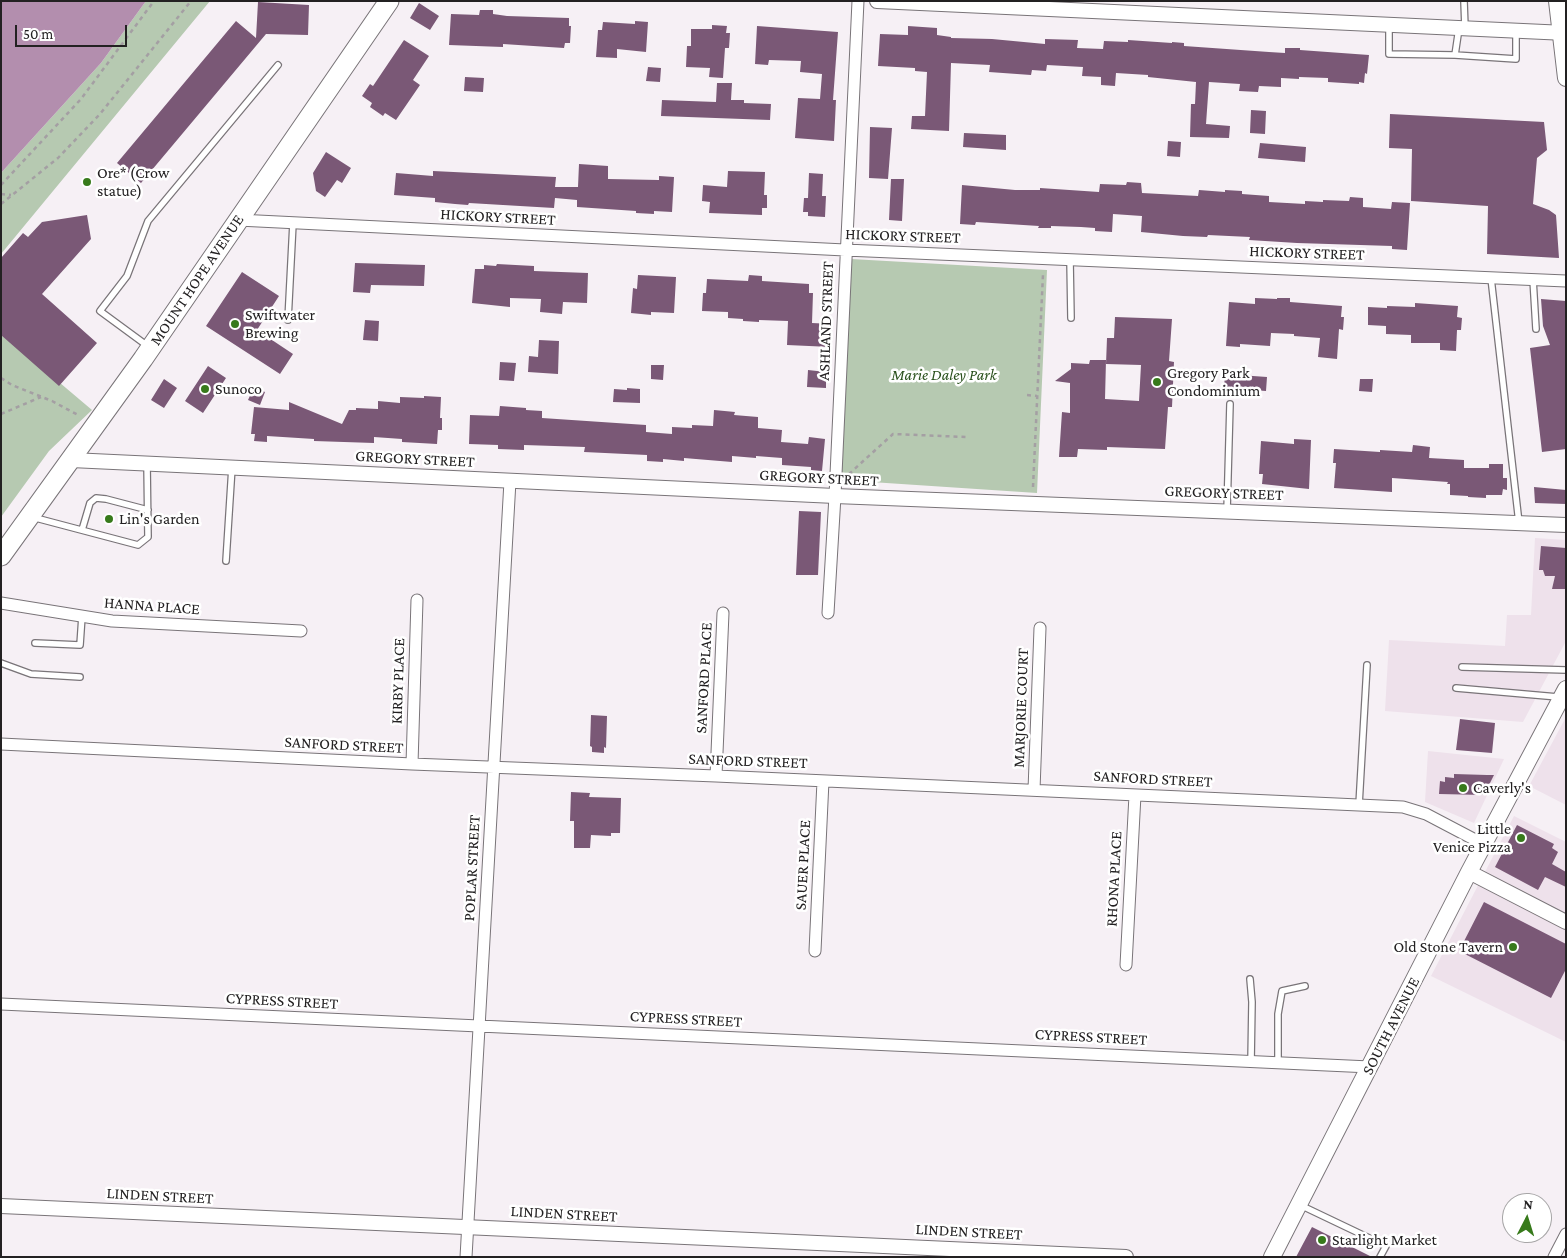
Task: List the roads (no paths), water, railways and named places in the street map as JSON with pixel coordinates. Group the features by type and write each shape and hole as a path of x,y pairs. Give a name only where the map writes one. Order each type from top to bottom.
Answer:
{"main road":[{"name":"MOUNT HOPE AVENUE","path":"1,556 151,348 389,1"},
{"path":"1557,1 1563,32 1566,78"},
{"name":"SOUTH AVENUE","path":"1272,1257 1470,872 1564,696"}],"street":[{"name":"ASHLAND STREET","path":"828,613 858,1"},
{"path":"878,1 1563,32"},
{"name":"HICKORY STREET","path":"238,220 845,250 1566,281"},
{"name":"GREGORY STREET","path":"72,460 835,496 1566,525"},
{"name":"POPLAR STREET","path":"466,1257 510,481"},
{"name":"KIRBY PLACE","path":"412,764 417,600"},
{"name":"HANNA PLACE","path":"1,602 112,621 301,631"},
{"name":"SANFORD PLACE","path":"716,776 723,613"},
{"name":"MARJORIE COURT","path":"1034,790 1040,628"},
{"name":"SANFORD STREET","path":"1,744 412,764 1403,807 1414,809 1441,821 1485,845"},
{"name":"SAUER PLACE","path":"815,952 823,781"},
{"name":"RHONA PLACE","path":"1126,965 1135,794"},
{"path":"1470,872 1566,922"},
{"name":"CYPRESS STREET","path":"1,1004 1370,1067"},
{"name":"LINDEN STREET","path":"1,1206 1126,1257"},
{"path":"1554,1257 1566,1234"}],"lane":[{"path":"1455,55 1462,28 1464,1"},
{"path":"1389,24 1389,54 1455,55 1516,59 1516,30"},
{"path":"151,348 100,310 127,276 148,221 278,65"},
{"path":"288,320 293,223"},
{"path":"1070,260 1071,318"},
{"path":"1491,278 1519,523"},
{"path":"1533,279 1536,328"},
{"path":"1227,511 1230,404"},
{"path":"30,517 138,545 148,537 147,463"},
{"path":"226,561 232,467"},
{"path":"82,530 90,503 96,498 148,510"},
{"path":"35,643 80,645 82,616"},
{"path":"1,663 31,674 80,677"},
{"path":"1359,805 1367,665"},
{"path":"1462,666 1566,670"},
{"path":"1456,688 1564,696"},
{"path":"1250,979 1252,1002 1251,1062"},
{"path":"1278,1063 1278,1014 1282,991 1305,986"},
{"path":"1299,1205 1386,1246 1380,1257"}],"place":[{"name":"Ore* (Crow statue)","path":"87,182"},
{"name":"Swiftwater Brewing","path":"235,324"},
{"name":"Gregory Park Condominium","path":"1157,382"},
{"name":"Sunoco","path":"205,389"},
{"name":"Lin's Garden","path":"109,519"},
{"name":"Caverly's","path":"1463,788"},
{"name":"Little Venice Pizza","path":"1521,838"},
{"name":"Old Stone Tavern","path":"1513,947"},
{"name":"Starlight Market","path":"1322,1240"}],"park label":[{"name":"Marie Daley Park","path":"944,375"}]}
